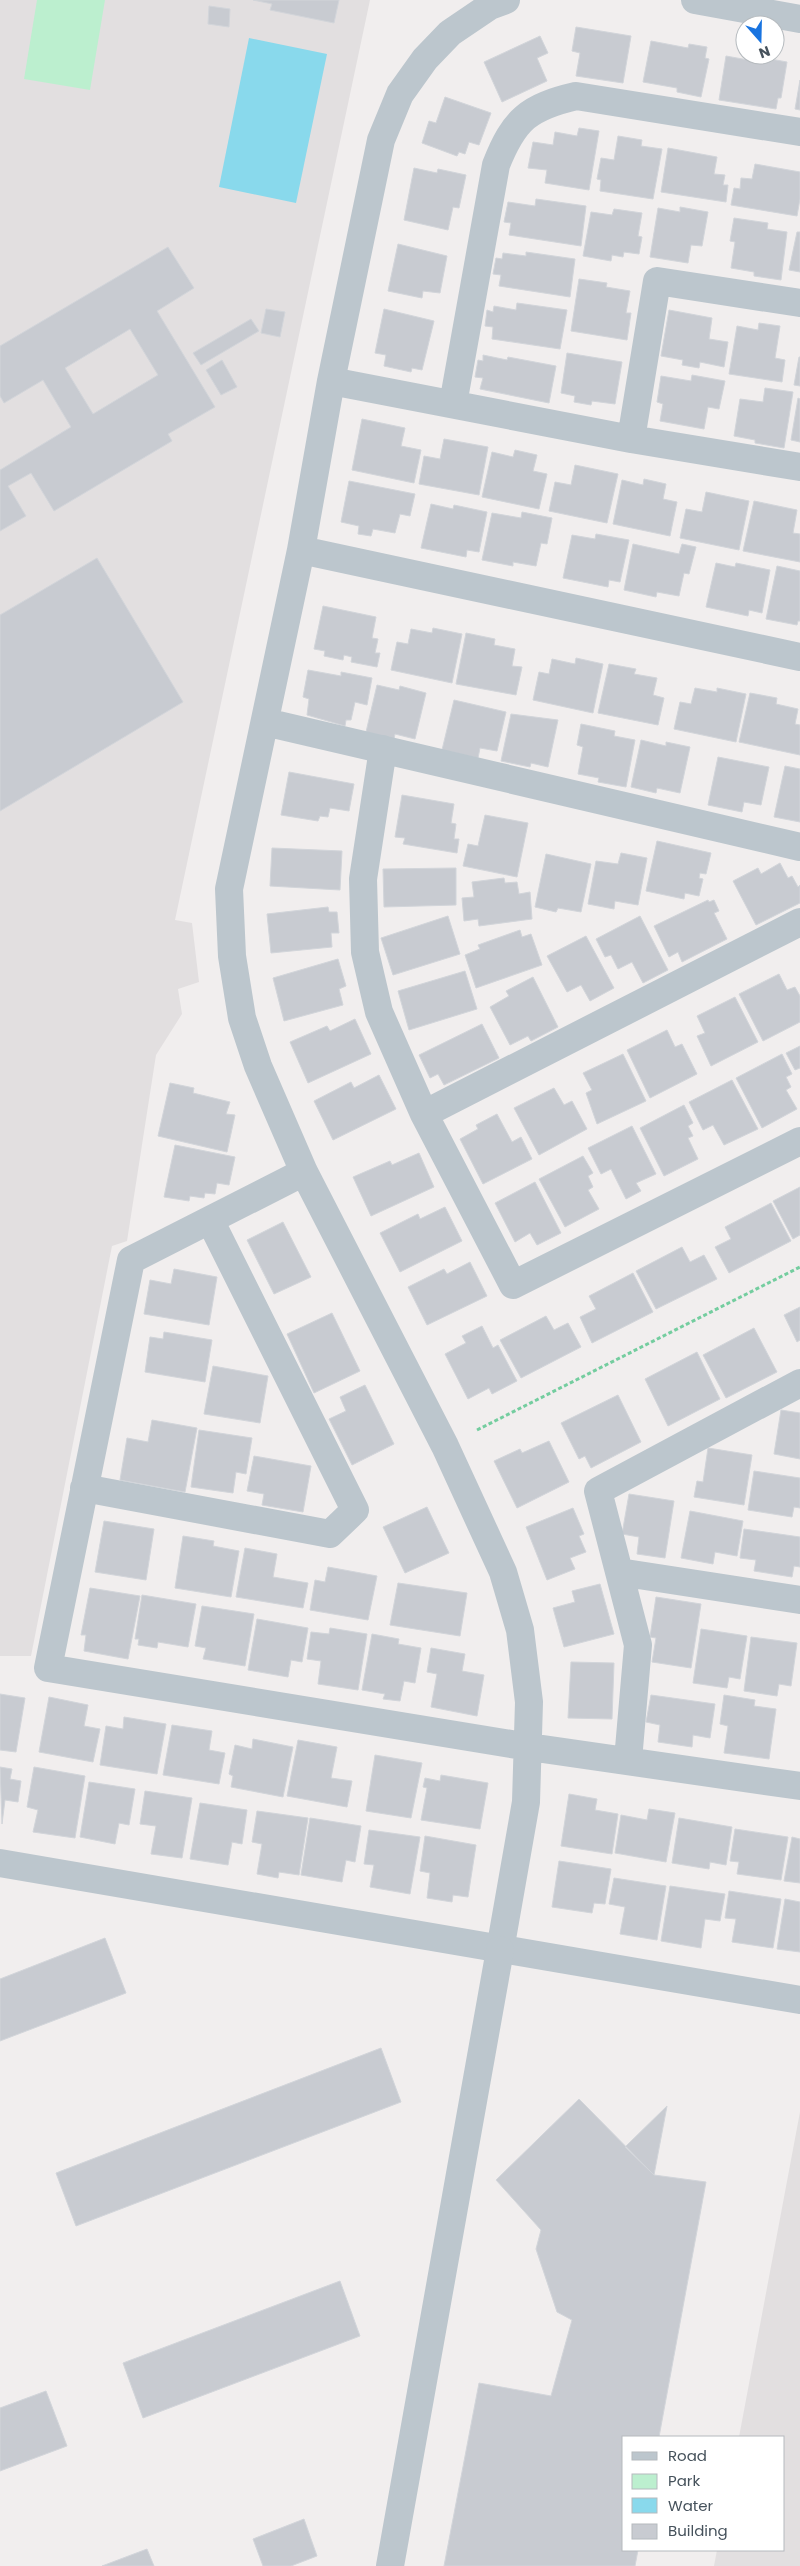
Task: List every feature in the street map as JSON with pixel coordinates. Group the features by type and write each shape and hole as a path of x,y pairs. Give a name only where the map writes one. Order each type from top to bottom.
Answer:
{"street":[{"path":"390,2566 526,1802 529,1702 520,1630 503,1572 445,1446 304,1172 275,1107 244,1026 232,956 230,890 300,550 331,381 379,150 400,94 425,59 450,33 490,6 506,0"},
{"path":"695,0 800,19"},
{"path":"453,404 496,165 506,139 524,117 546,103 576,96 800,132"},
{"path":"631,439 657,281 800,303"},
{"path":"331,381 631,439 800,467"},
{"path":"300,550 800,657"},
{"path":"265,722 800,847"},
{"path":"383,749 363,879 365,952 379,1012 424,1114 513,1285 800,1141"},
{"path":"424,1114 800,922"},
{"path":"304,1172 131,1260 48,1668 528,1747 800,1786"},
{"path":"84,1488 330,1534 354,1510 210,1220"},
{"path":"628,1760 638,1645 598,1491 800,1383"},
{"path":"619,1572 800,1600"},
{"path":"0,1863 800,2000"}],"path":[{"path":"445,1446 800,1266"}],"shaded area":[{"path":"0,0 370,0 175,920 192,923 199,982 178,989 182,1014 156,1055 127,1241 112,1246 31,1656 0,1656"},
{"path":"800,2112 800,2566 714,2566 717,2551 785,2551 785,2436 739,2436"}],"green space":[{"path":"37,0 105,0 90,90 24,79"}],"water":[{"path":"249,38 327,54 296,203 219,187"}],"building":[{"path":"253,0 339,0 334,23 270,10 272,4"},
{"path":"209,6 230,9 229,27 208,24"},
{"path":"576,27 631,36 623,83 576,76 580,53 572,51"},
{"path":"540,36 548,53 537,58 547,81 502,102 484,62"},
{"path":"651,41 688,48 689,44 707,47 705,58 709,59 701,97 677,92 677,88 643,82"},
{"path":"726,56 735,58 735,65 785,65 785,62 787,62 781,98 778,98 776,109 719,100"},
{"path":"800,80 800,110 795,109"},
{"path":"445,97 491,113 479,145 469,142 465,154 459,152 457,156 422,143 429,121 436,123"},
{"path":"579,128 599,131 589,190 545,183 547,170 528,168 533,142 553,145 555,132 577,136"},
{"path":"618,136 642,140 641,146 662,149 653,199 600,191 601,180 597,179 601,158 614,160"},
{"path":"668,148 717,157 714,174 725,175 723,185 728,185 726,202 661,192"},
{"path":"755,164 800,172 800,199 797,216 731,205 734,188 740,189 741,178 752,179"},
{"path":"414,168 437,173 438,169 466,175 459,208 453,207 448,230 404,220"},
{"path":"536,199 586,206 581,246 509,235 511,223 504,222 508,202 535,206"},
{"path":"680,207 708,212 702,246 691,245 688,263 650,257 658,208 680,212"},
{"path":"614,209 642,213 638,236 642,237 639,254 624,252 623,257 612,255 611,261 583,256 591,212 612,215"},
{"path":"734,218 768,223 767,229 787,232 781,280 754,276 754,272 731,268 735,242 730,241"},
{"path":"797,232 800,232 800,272 789,270"},
{"path":"398,244 447,256 440,293 423,291 422,298 388,291"},
{"path":"168,247 194,288 157,311 215,407 168,434 172,441 54,511 31,473 8,486 26,516 0,531 0,470 71,427 43,380 4,403 0,396 0,346","holes":["130,329 158,375 93,414 65,368"]},
{"path":"526,252 575,259 570,297 499,286 501,275 493,274 496,258 502,259 503,253 526,256"},
{"path":"579,279 607,283 606,287 630,291 626,313 631,313 627,340 571,331"},
{"path":"517,303 567,310 560,349 492,339 493,327 485,326 487,310 493,312 494,306 516,310"},
{"path":"266,309 285,312 280,337 261,333"},
{"path":"384,309 434,321 422,370 412,368 411,372 384,366 386,355 375,353"},
{"path":"669,310 712,318 709,339 728,342 724,367 700,362 699,368 682,365 683,360 661,356"},
{"path":"251,319 259,331 201,365 193,353"},
{"path":"759,323 780,326 775,358 785,360 782,382 729,374 737,326 758,330"},
{"path":"567,353 622,362 615,404 592,401 591,405 574,402 575,396 561,393"},
{"path":"483,355 507,360 508,357 556,366 549,403 480,389 483,378 475,377 478,360 483,361"},
{"path":"800,357 800,386 794,385"},
{"path":"222,360 237,387 221,395 206,370"},
{"path":"692,375 725,381 719,409 708,407 704,429 660,421 663,404 657,402 661,376 691,381"},
{"path":"765,388 793,392 784,448 755,443 755,440 734,436 740,399 763,402"},
{"path":"798,398 800,399 800,442 791,440"},
{"path":"362,419 405,428 401,446 421,450 414,483 352,470"},
{"path":"444,439 488,447 479,495 419,484 424,456 440,459"},
{"path":"515,450 537,455 533,471 547,474 539,509 482,497 492,452 513,457"},
{"path":"575,465 618,474 607,523 549,511 555,482 571,485"},
{"path":"644,479 666,484 663,499 677,502 670,536 613,524 622,480 643,485"},
{"path":"349,481 415,494 410,516 400,514 395,533 373,529 371,536 358,534 359,526 341,522"},
{"path":"706,492 749,501 739,550 680,538 686,509 702,512"},
{"path":"754,501 797,510 793,533 800,534 800,562 743,551"},
{"path":"431,504 453,509 454,505 487,512 479,552 467,550 466,557 421,548"},
{"path":"522,512 552,518 547,544 541,543 536,566 513,562 513,566 482,560 492,513 521,518"},
{"path":"596,534 629,540 620,582 609,580 608,587 563,578 572,535 595,539"},
{"path":"633,544 679,554 682,544 696,547 689,574 684,573 679,596 657,592 656,597 624,590"},
{"path":"97,558 183,702 0,811 0,615"},
{"path":"716,563 735,567 736,563 770,570 762,613 749,610 748,616 706,607"},
{"path":"777,566 800,571 800,621 798,621 797,625 766,619"},
{"path":"323,606 376,617 372,638 378,639 375,653 380,653 377,667 351,662 352,657 344,655 343,660 324,656 325,651 314,649"},
{"path":"433,628 462,634 452,683 391,670 397,642 408,644 411,629 432,633"},
{"path":"466,633 495,639 494,645 515,649 512,666 522,667 516,695 456,684"},
{"path":"576,658 603,664 593,713 533,700 539,672 549,674 552,659 575,664"},
{"path":"609,664 636,669 634,674 657,678 653,695 664,698 658,725 598,713"},
{"path":"308,670 341,676 341,672 372,678 367,705 355,702 351,720 346,720 345,726 307,715 309,699 303,697"},
{"path":"377,685 399,690 400,686 426,693 415,739 395,734 394,739 366,732"},
{"path":"695,688 717,692 717,688 746,694 736,742 674,729 680,702 691,704"},
{"path":"750,693 777,698 776,704 798,709 795,724 800,725 800,755 739,742"},
{"path":"454,700 506,712 497,751 480,748 478,758 442,750"},
{"path":"511,714 558,720 548,767 531,763 530,767 501,761"},
{"path":"581,724 615,731 614,736 635,740 626,787 598,782 599,778 578,774 583,747 577,745"},
{"path":"641,740 666,746 666,742 690,747 680,793 657,788 656,793 631,787"},
{"path":"718,757 769,767 761,805 744,802 742,812 708,805"},
{"path":"785,766 800,769 800,822 774,817"},
{"path":"289,772 354,784 349,811 330,808 328,817 320,816 318,821 281,815"},
{"path":"402,795 454,804 451,823 456,824 454,839 459,839 457,853 403,844 405,838 395,837"},
{"path":"485,815 528,823 517,877 463,866 468,844 478,846"},
{"path":"657,841 711,853 706,874 700,873 699,878 703,879 699,896 685,893 684,899 646,891"},
{"path":"272,848 342,851 340,890 270,886"},
{"path":"621,853 647,858 638,905 615,901 614,909 588,904 596,861 618,864"},
{"path":"546,854 591,864 581,912 558,908 556,912 535,907"},
{"path":"780,863 788,878 792,876 798,887 800,885 800,903 756,925 733,881 758,868 761,874"},
{"path":"456,868 456,905 384,907 383,869"},
{"path":"504,878 505,883 517,882 519,894 530,892 532,919 479,926 478,919 464,921 462,898 474,897 472,882"},
{"path":"708,900 709,902 714,900 719,911 714,913 727,939 682,962 678,952 669,957 654,926"},
{"path":"328,907 329,912 337,912 339,933 331,933 332,947 271,953 267,914"},
{"path":"448,916 460,954 393,975 381,938"},
{"path":"640,916 668,970 643,983 632,962 618,969 611,955 605,957 596,939"},
{"path":"520,930 522,937 531,934 542,965 476,988 465,955 480,949 478,945"},
{"path":"586,936 614,988 590,1001 581,985 567,992 547,956"},
{"path":"338,959 346,986 339,989 343,1005 284,1021 273,978"},
{"path":"465,971 477,1009 409,1030 398,991"},
{"path":"779,974 787,990 795,987 800,996 800,1022 763,1041 739,994"},
{"path":"533,977 558,1027 531,1041 528,1036 510,1045 490,1007 509,996 506,991"},
{"path":"735,997 758,1042 711,1066 697,1036 705,1033 697,1016"},
{"path":"355,1019 371,1054 308,1083 290,1042 327,1026 330,1031"},
{"path":"482,1024 499,1058 444,1085 438,1074 430,1078 419,1055"},
{"path":"667,1030 675,1047 682,1044 697,1074 650,1098 627,1050"},
{"path":"800,1046 800,1068 795,1070 786,1053"},
{"path":"623,1054 646,1101 597,1124 586,1093 592,1090 583,1073"},
{"path":"782,1054 792,1074 786,1077 791,1087 786,1090 797,1109 762,1128 736,1078"},
{"path":"379,1075 396,1109 333,1140 314,1101 351,1082 354,1088"},
{"path":"732,1080 758,1129 724,1145 713,1125 703,1130 689,1102"},
{"path":"170,1083 194,1088 193,1093 230,1102 226,1114 235,1115 227,1152 158,1136"},
{"path":"554,1088 564,1105 572,1101 587,1129 539,1155 514,1108"},
{"path":"684,1105 693,1123 688,1126 693,1136 688,1138 698,1159 664,1176 640,1128"},
{"path":"497,1114 512,1142 521,1137 532,1159 483,1184 460,1139 478,1129 476,1125"},
{"path":"632,1126 656,1174 636,1183 641,1191 626,1199 611,1169 601,1174 588,1148"},
{"path":"175,1145 235,1157 229,1185 217,1183 215,1194 205,1193 204,1198 190,1196 189,1201 164,1197"},
{"path":"419,1153 434,1187 371,1216 353,1177 390,1161 392,1165"},
{"path":"583,1156 593,1173 588,1176 593,1187 588,1190 599,1209 565,1227 539,1179"},
{"path":"535,1182 561,1233 537,1245 530,1233 515,1242 495,1203"},
{"path":"800,1187 800,1235 793,1239 773,1201"},
{"path":"771,1203 791,1241 729,1273 715,1247 731,1239 725,1227"},
{"path":"445,1207 462,1241 400,1272 380,1233 418,1214 420,1219"},
{"path":"283,1222 311,1277 274,1294 247,1240"},
{"path":"682,1247 690,1262 704,1255 717,1279 656,1309 636,1271"},
{"path":"470,1262 487,1296 427,1325 408,1287 444,1269 447,1274"},
{"path":"174,1269 217,1277 209,1325 144,1314 150,1280 171,1284"},
{"path":"633,1273 653,1312 592,1343 580,1317 596,1309 589,1296"},
{"path":"800,1307 800,1340 797,1342 784,1315"},
{"path":"332,1313 360,1371 314,1393 287,1334"},
{"path":"546,1316 554,1330 568,1323 581,1347 521,1378 500,1340"},
{"path":"482,1326 493,1348 498,1345 517,1381 492,1394 489,1388 468,1399 445,1354 466,1343 462,1336"},
{"path":"754,1328 777,1372 726,1398 703,1355"},
{"path":"164,1332 212,1340 205,1382 145,1372 150,1337 163,1339"},
{"path":"697,1352 720,1399 668,1426 645,1379"},
{"path":"213,1366 268,1376 260,1423 204,1414"},
{"path":"365,1385 394,1444 352,1465 329,1419 346,1411 340,1397"},
{"path":"618,1395 641,1442 591,1468 585,1456 579,1459 561,1423"},
{"path":"781,1410 800,1413 800,1459 774,1454"},
{"path":"152,1420 197,1428 185,1492 120,1480 127,1438 148,1442"},
{"path":"199,1430 252,1438 246,1474 236,1472 233,1493 191,1487"},
{"path":"549,1441 569,1482 517,1508 494,1461 520,1449 522,1453"},
{"path":"708,1448 752,1455 744,1505 694,1497 697,1481 703,1482"},
{"path":"254,1456 311,1466 303,1512 262,1505 264,1494 247,1491"},
{"path":"754,1471 800,1478 800,1508 794,1507 792,1517 748,1510"},
{"path":"629,1494 674,1501 665,1558 637,1554 639,1537 622,1534"},
{"path":"427,1507 449,1553 405,1573 383,1527"},
{"path":"573,1508 584,1534 579,1536 586,1552 570,1558 575,1569 547,1580 526,1527"},
{"path":"690,1511 743,1521 737,1556 715,1552 713,1564 681,1558"},
{"path":"104,1521 154,1529 146,1580 95,1572"},
{"path":"744,1529 800,1537 800,1567 794,1566 792,1577 754,1571 756,1560 740,1558"},
{"path":"183,1536 214,1541 213,1546 239,1551 231,1597 175,1588"},
{"path":"245,1548 277,1554 273,1577 308,1583 303,1608 236,1597"},
{"path":"328,1567 377,1576 368,1620 310,1610 315,1580 325,1582"},
{"path":"398,1583 467,1593 460,1636 390,1625"},
{"path":"600,1584 614,1634 564,1647 553,1608 575,1602 572,1591"},
{"path":"90,1588 140,1596 128,1659 84,1651 86,1635 81,1635"},
{"path":"142,1595 196,1604 188,1647 158,1642 157,1648 138,1645 139,1639 135,1639"},
{"path":"656,1597 701,1604 691,1668 652,1662 656,1638 650,1637"},
{"path":"202,1606 254,1614 245,1666 203,1659 206,1648 195,1646"},
{"path":"257,1619 308,1628 302,1662 291,1660 288,1677 248,1670"},
{"path":"330,1628 367,1634 358,1690 318,1684 321,1661 307,1659 311,1632 329,1634"},
{"path":"701,1629 747,1636 740,1679 729,1677 727,1688 693,1683"},
{"path":"372,1634 399,1639 398,1644 421,1648 415,1683 404,1681 400,1701 383,1699 385,1694 362,1690"},
{"path":"751,1637 797,1643 791,1686 779,1684 777,1696 744,1691"},
{"path":"431,1648 465,1654 462,1671 484,1675 477,1716 431,1707 437,1674 427,1672"},
{"path":"571,1662 614,1663 612,1719 568,1718"},
{"path":"0,1694 25,1698 16,1752 0,1750"},
{"path":"651,1695 715,1704 710,1738 693,1735 692,1747 658,1742 660,1725 646,1722"},
{"path":"724,1695 755,1700 754,1706 776,1709 769,1759 724,1753 728,1726 720,1724"},
{"path":"49,1697 88,1705 84,1726 100,1729 93,1762 39,1752"},
{"path":"124,1717 166,1724 157,1774 100,1765 106,1726 123,1729"},
{"path":"172,1725 212,1731 209,1750 225,1753 219,1784 163,1775"},
{"path":"253,1739 293,1747 283,1797 231,1787 233,1776 229,1774 235,1745 252,1749"},
{"path":"298,1740 337,1747 331,1778 352,1781 347,1807 287,1796"},
{"path":"375,1755 422,1763 411,1818 366,1811"},
{"path":"0,1767 12,1769 10,1779 21,1781 18,1802 5,1800 2,1824"},
{"path":"34,1767 85,1776 75,1838 33,1832 38,1810 27,1807"},
{"path":"441,1775 488,1783 480,1829 421,1820 427,1788 423,1787 425,1778 440,1781"},
{"path":"89,1782 135,1789 129,1825 119,1823 115,1844 80,1837"},
{"path":"145,1791 192,1798 182,1858 151,1854 156,1826 140,1824"},
{"path":"569,1794 597,1799 595,1810 618,1814 612,1854 561,1846"},
{"path":"200,1803 247,1810 242,1844 232,1842 228,1865 190,1859"},
{"path":"649,1809 675,1813 666,1862 615,1853 621,1815 647,1820"},
{"path":"257,1811 308,1818 299,1875 279,1872 278,1878 257,1874 262,1844 252,1842"},
{"path":"310,1818 361,1826 355,1862 346,1860 342,1882 301,1875"},
{"path":"679,1818 732,1827 726,1865 710,1862 709,1869 672,1863"},
{"path":"735,1829 788,1837 781,1880 737,1874 739,1862 730,1861"},
{"path":"369,1830 420,1837 410,1894 370,1887 374,1865 364,1864"},
{"path":"425,1836 476,1845 468,1897 453,1895 452,1902 427,1898 430,1873 420,1871"},
{"path":"792,1837 800,1839 800,1883 784,1881"},
{"path":"559,1861 611,1869 605,1904 594,1903 592,1913 552,1907"},
{"path":"614,1878 666,1886 657,1940 620,1934 625,1907 609,1904"},
{"path":"670,1886 725,1894 720,1921 705,1919 701,1948 661,1941"},
{"path":"729,1891 781,1899 773,1948 732,1942 736,1919 725,1918"},
{"path":"785,1899 800,1902 800,1952 777,1949"},
{"path":"105,1938 126,1993 0,2041 0,1979"},
{"path":"381,2048 401,2102 76,2226 56,2173"},
{"path":"579,2099 654,2175 706,2182 659,2436 622,2436 622,2551 638,2551 635,2566 444,2566 479,2383 551,2396 572,2320 557,2312 536,2249 541,2230 496,2180"},
{"path":"667,2106 654,2175 625,2147"},
{"path":"340,2281 360,2336 143,2418 123,2363"},
{"path":"46,2391 67,2446 0,2471 0,2408"},
{"path":"304,2519 317,2556 291,2566 263,2566 253,2539"},
{"path":"147,2549 154,2566 102,2566"}]}
